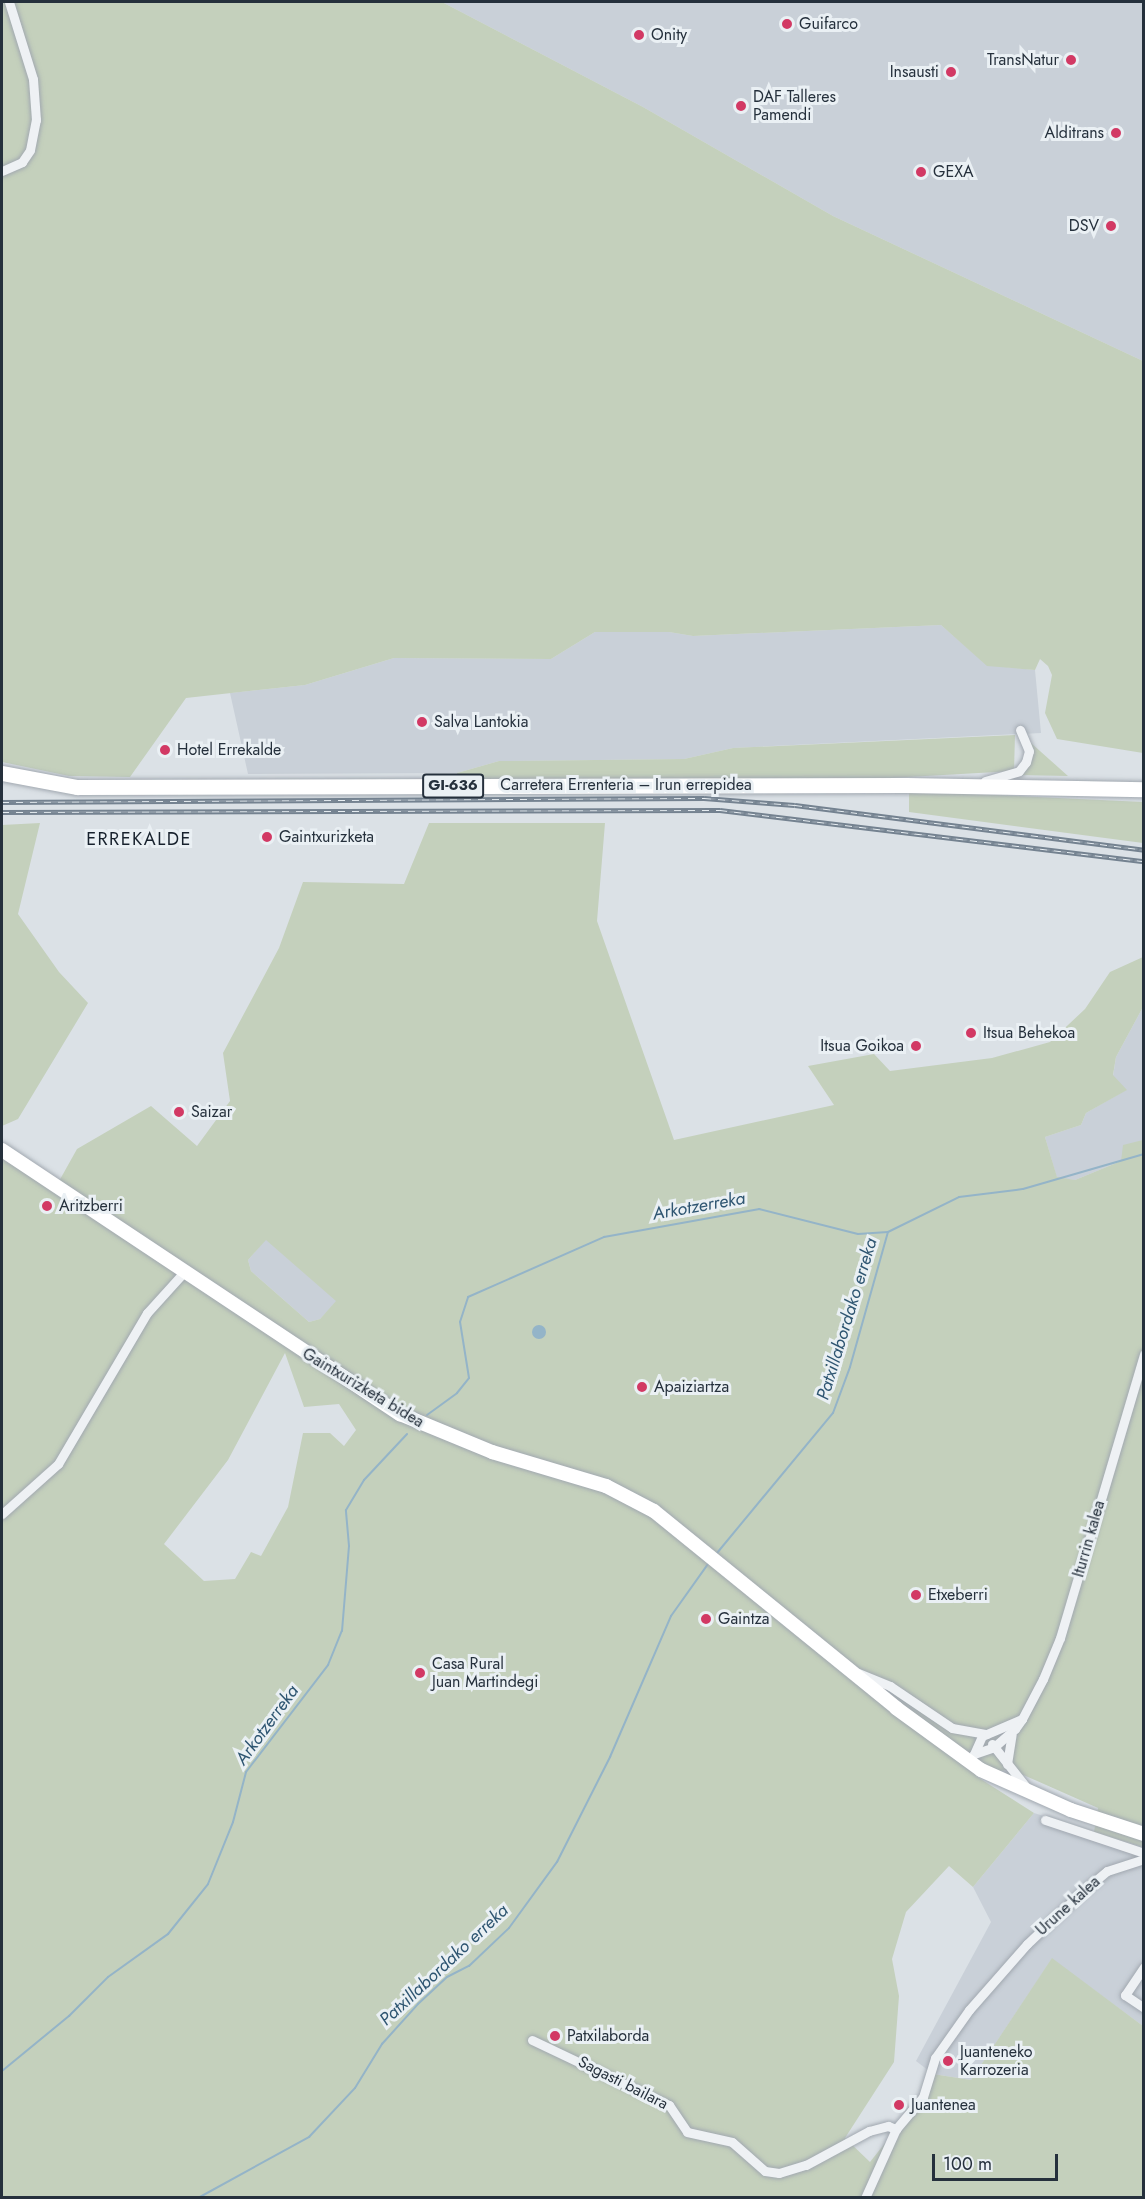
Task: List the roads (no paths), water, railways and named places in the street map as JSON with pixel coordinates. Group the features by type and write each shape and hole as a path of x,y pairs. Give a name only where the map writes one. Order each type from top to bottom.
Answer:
{"main road":[{"name":"Carretera Errenteria – Irun errepidea","path":"2,773 77,787 964,785 1143,789"},
{"path":"1072,787 1081,782 1143,780"},
{"path":"1042,786 1059,793 1143,799"},
{"name":"Gaintxurizketa bidea","path":"2,1150 400,1414 456,1439 606,1486 639,1501 669,1521 932,1734 981,1770 1035,1795 1143,1834"},
{"name":"Gaintxurizketa bidea","path":"857,1673 1035,1795"},
{"name":"Gaintxurizketa bidea","path":"932,1734 974,1754"},
{"path":"974,1754 981,1770"}],"street":[{"path":"2,171 22,162 30,150 36,120 33,79 9,2"},
{"path":"964,785 1019,771 1029,752 1020,730"},
{"path":"2,1514 58,1464 147,1313 185,1271"},
{"name":"Iturrin kalea","path":"1007,1766 1007,1747 1060,1638 1143,1354"},
{"path":"857,1673 890,1686 952,1728 986,1734 1007,1766 1035,1795"},
{"path":"974,1754 976,1743 986,1734 1022,1719"},
{"name":"Iturrin kalea","path":"974,1754 994,1747 1015,1729"},
{"path":"1045,1820 1143,1852"},
{"name":"Urune kalea","path":"896,2129 923,2097 943,2044 1027,1944 1107,1871 1143,1859"},
{"path":"1143,1967 1125,1995 1143,2008"},
{"name":"Sagasti bailara","path":"532,2040 669,2105 687,2132 732,2142 765,2171 779,2173 806,2165 869,2131 888,2126 896,2129"},
{"path":"865,2198 896,2129"}],"water":[{"path":"536,1325 542,1325 546,1332 542,1339 536,1339 532,1335 532,1329"}],"waterway":[{"name":"Arkotzerreka","path":"427,1415 457,1393 469,1378 460,1322 468,1297 604,1237 759,1209 858,1234 888,1232 959,1197 1023,1189 1144,1154"},
{"name":"Patxillabordako erreka","path":"717,1553 833,1413 850,1367 888,1232"},
{"name":"Arkotzerreka","path":"2,2071 69,2016 108,1977 168,1934 208,1884 233,1822 246,1772 328,1665 342,1631 349,1546 346,1510 364,1480 407,1434"},
{"name":"Patxillabordako erreka","path":"198,2198 309,2137 355,2088 382,2044 418,2004 447,1977 469,1966 509,1928 557,1862 610,1757 671,1616 708,1564"}],"railway":[{"path":"2,802 704,798 795,805 1144,850"},
{"path":"2,812 720,810 1144,861"}],"place":[{"name":"Guifarco","path":"787,24"},
{"name":"Onity","path":"639,35"},
{"name":"TransNatur","path":"1071,60"},
{"name":"Insausti","path":"951,72"},
{"name":"DAF Talleres Pamendi","path":"741,106"},
{"name":"Alditrans","path":"1116,133"},
{"name":"GEXA","path":"921,172"},
{"name":"DSV","path":"1111,226"},
{"name":"Salva Lantokia","path":"422,722"},
{"name":"Hotel Errekalde","path":"165,750"},
{"name":"Gaintxurizketa","path":"267,837"},
{"name":"Itsua Behekoa","path":"971,1033"},
{"name":"Itsua Goikoa","path":"916,1046"},
{"name":"Saizar","path":"179,1112"},
{"name":"Aritzberri","path":"47,1206"},
{"name":"Apaiziartza","path":"642,1387"},
{"name":"Etxeberri","path":"916,1595"},
{"name":"Gaintza","path":"706,1619"},
{"name":"Casa Rural Juan Martindegi","path":"420,1673"},
{"name":"Patxilaborda","path":"555,2036"},
{"name":"Juanteneko Karrozeria","path":"948,2061"},
{"name":"Juantenea","path":"899,2105"}],"district":[{"name":"ERREKALDE","path":"139,839"}]}
